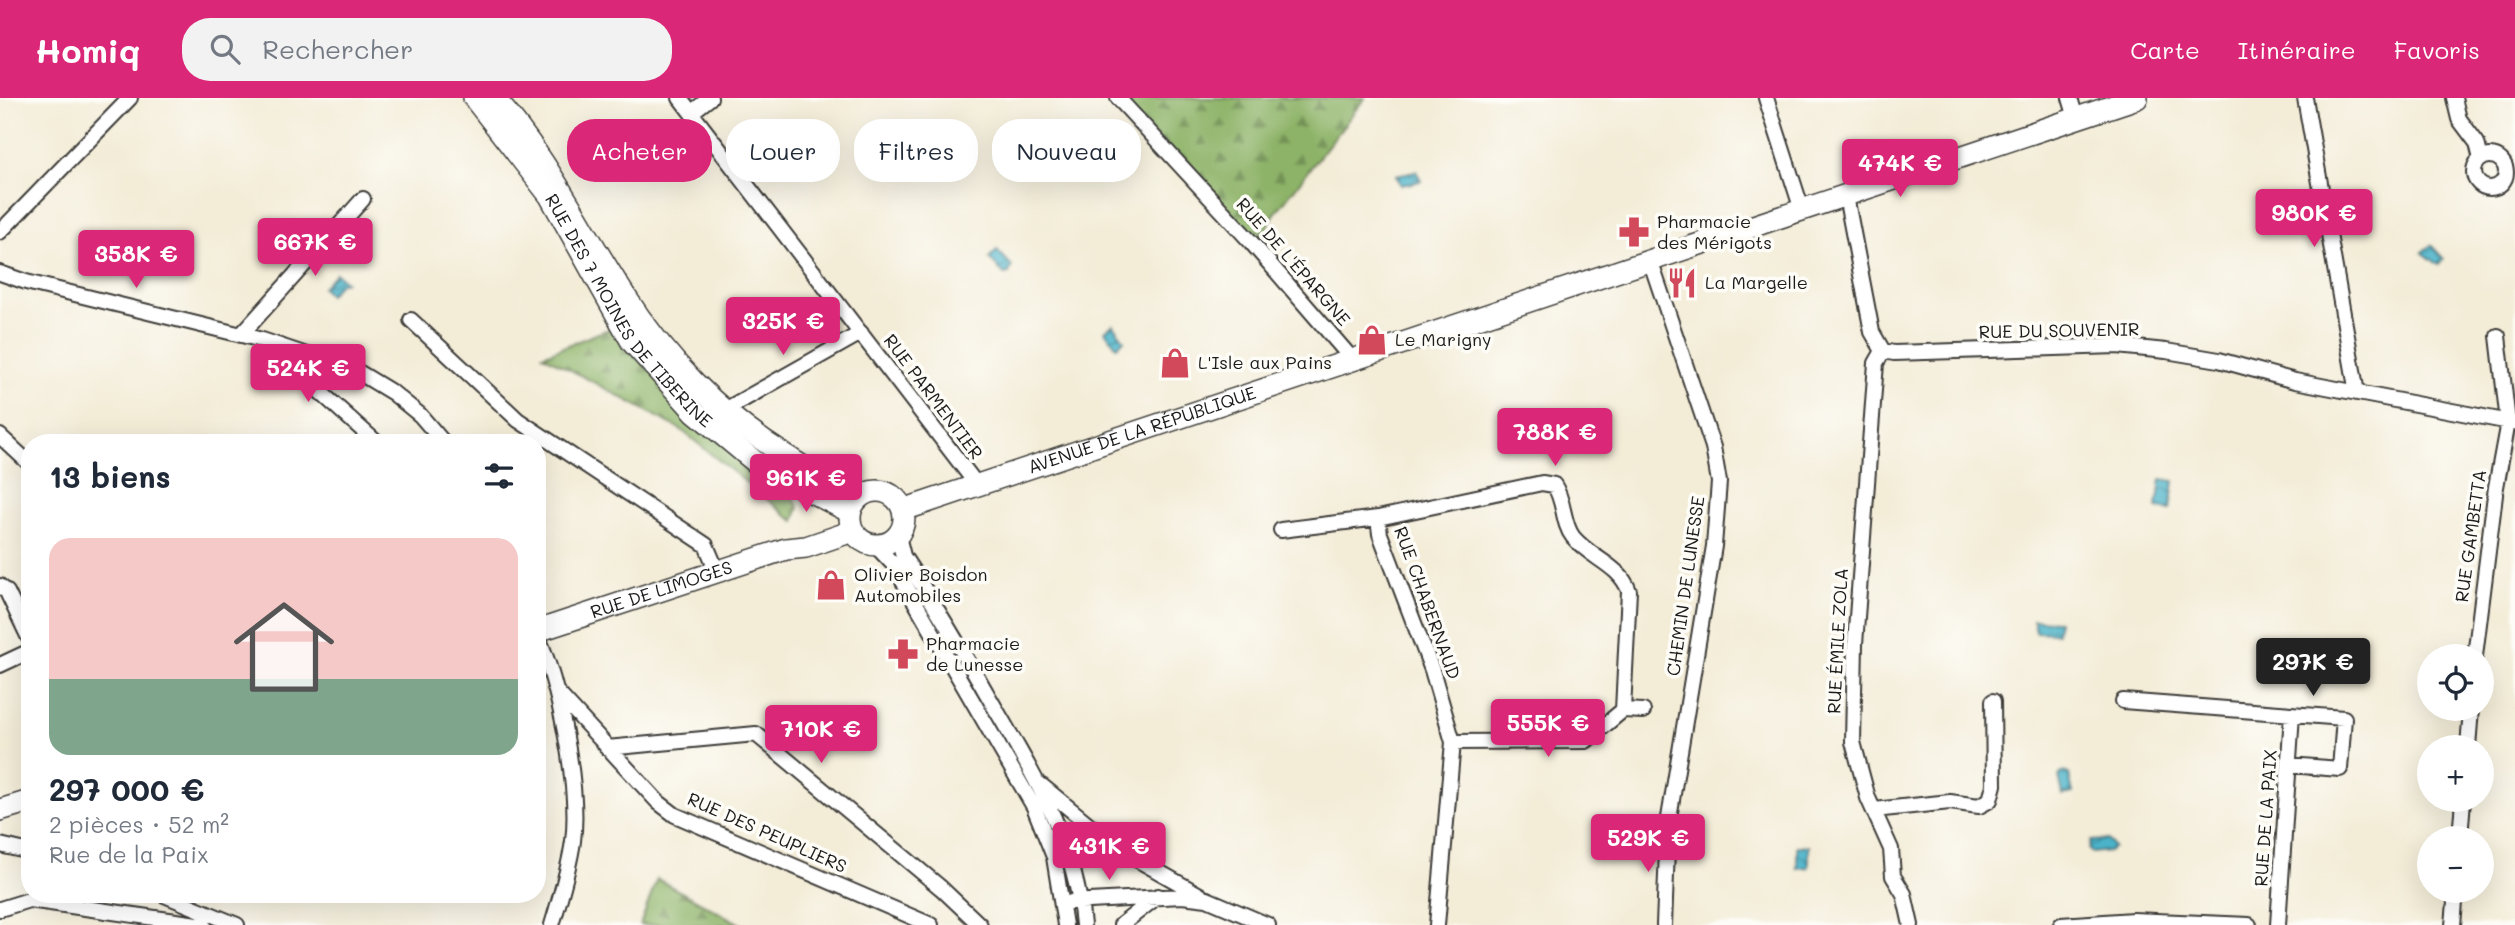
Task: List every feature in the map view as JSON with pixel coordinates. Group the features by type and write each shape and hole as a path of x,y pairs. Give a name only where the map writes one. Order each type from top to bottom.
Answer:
{"main road":[{"name":"RUE DES 7 MOINES DE TIBERINE","path":"474,98 550,196 632,342 695,412 759,465 851,520"},
{"name":"RUE DES 7 MOINES DE TIBERINE","path":"494,98 525,132 624,294 692,381 723,411 769,445 836,488 863,494"},
{"name":"AVENUE DE LA RÉPUBLIQUE","path":"904,510 1846,195 2073,108 2137,98"},
{"path":"887,492 900,502 904,510 903,528 891,541 874,545 860,539 851,520 863,494 887,492"},
{"name":"RUE DE LIMOGES","path":"546,630 717,571 786,549 806,547 851,520"},
{"path":"0,810 21,804"}],"street":[{"path":"0,232 130,98"},
{"name":"RUE PARMENTIER","path":"680,98 977,485"},
{"path":"692,112 710,98"},
{"name":"RUE DE L'ÉPARGNE","path":"1118,98 1278,273 1352,359"},
{"path":"2305,98 2357,393"},
{"path":"2454,98 2459,119 2477,143 2481,159"},
{"path":"1768,100 1802,210"},
{"path":"1846,195 1872,332 1883,351"},
{"path":"241,334 363,199"},
{"name":"CHEMIN DE LUNESSE","path":"1650,260 1713,447 1719,482 1714,546 1690,704 1668,824 1664,925"},
{"path":"0,272 26,282 241,334 360,373 393,393 421,415 437,434"},
{"path":"411,320 518,420 539,434"},
{"path":"723,411 860,333"},
{"name":"RUE GAMBETTA","path":"2476,644 2496,487 2512,423 2498,336"},
{"path":"262,340 367,434"},
{"name":"RUE DU SOUVENIR","path":"1883,351 2130,347 2219,360 2357,393 2512,423"},
{"name":"RUE ÉMILE ZOLA","path":"1883,351 1877,363 1853,742 1874,810 1891,849 1893,876 1905,894 1911,925"},
{"path":"0,436 21,456"},
{"path":"546,439 706,545 717,571"},
{"name":"RUE CHABERNAUD","path":"1281,530 1378,518 1542,483 1554,485 1561,495 1571,535 1625,578 1629,590 1623,710"},
{"name":"RUE CHABERNAUD","path":"1378,518 1380,534 1432,670 1453,742 1436,908"},
{"path":"898,536 903,556 1038,783 1063,836 1081,902 1083,925"},
{"path":"874,545 893,564 1034,807 1054,857 1065,925"},
{"path":"0,586 7,592 21,621"},
{"path":"0,666 21,656"},
{"path":"546,660 557,692 567,748 573,839 552,925"},
{"name":"RUE DES PEUPLIERS","path":"557,692 657,802 675,814 931,925"},
{"path":"1874,810 1950,802 1979,806 1990,800 1994,785 1993,701"},
{"path":"2123,701 2344,718 2340,769 2289,765"},
{"path":"1453,742 1587,741 1623,710 1643,711"},
{"name":"RUE DE LA PAIX","path":"2278,925 2292,714"},
{"path":"607,748 756,734 941,888 980,925"},
{"path":"1038,783 1120,850 1207,899 1268,925"},
{"path":"0,845 21,850"},
{"path":"1062,903 1158,896 1207,899"},
{"path":"1121,925 1158,896"},
{"path":"0,909 21,902"},
{"path":"50,903 204,925"},
{"path":"184,903 237,925"},
{"path":"2453,925 2455,903"},
{"path":"1429,925 1436,908"},
{"path":"1436,908 1437,925"},
{"path":"2061,925 2133,920 2249,925"}],"green space":[{"path":"1118,98 1365,98 1274,215 1265,232 1255,238"},
{"path":"611,328 627,349 794,498 799,508 794,521 680,429 543,355"},
{"path":"657,879 742,925 640,925"}],"water":[{"path":"1416,171 1421,181 1401,185 1396,175"},
{"path":"2431,245 2444,259 2439,265 2422,252"},
{"path":"997,250 1012,266 1009,273 1004,274 989,258"},
{"path":"336,273 346,282 340,283 329,295 322,288"},
{"path":"1113,325 1124,340 1117,347 1105,331"},
{"path":"2161,479 2174,481 2170,510 2157,508"},
{"path":"2033,620 2058,621 2057,633 2036,632"},
{"path":"839,725 847,731 834,746 826,740"},
{"path":"2063,772 2069,774 2073,793 2063,795 2059,776"},
{"path":"2108,840 2114,847 2109,851 2092,853 2089,850 2091,841"},
{"path":"1797,846 1809,846 1809,867 1797,868"}],"place":[{"name":"Pharmacie des Mérigots","path":"1634,232"},
{"name":"La Margelle","path":"1682,283"},
{"name":"Le Marigny","path":"1372,340"},
{"name":"L'Isle aux Pains","path":"1175,363"},
{"name":"Olivier Boisdon Automobiles","path":"831,585"},
{"name":"Pharmacie de Lunesse","path":"903,654"}]}
